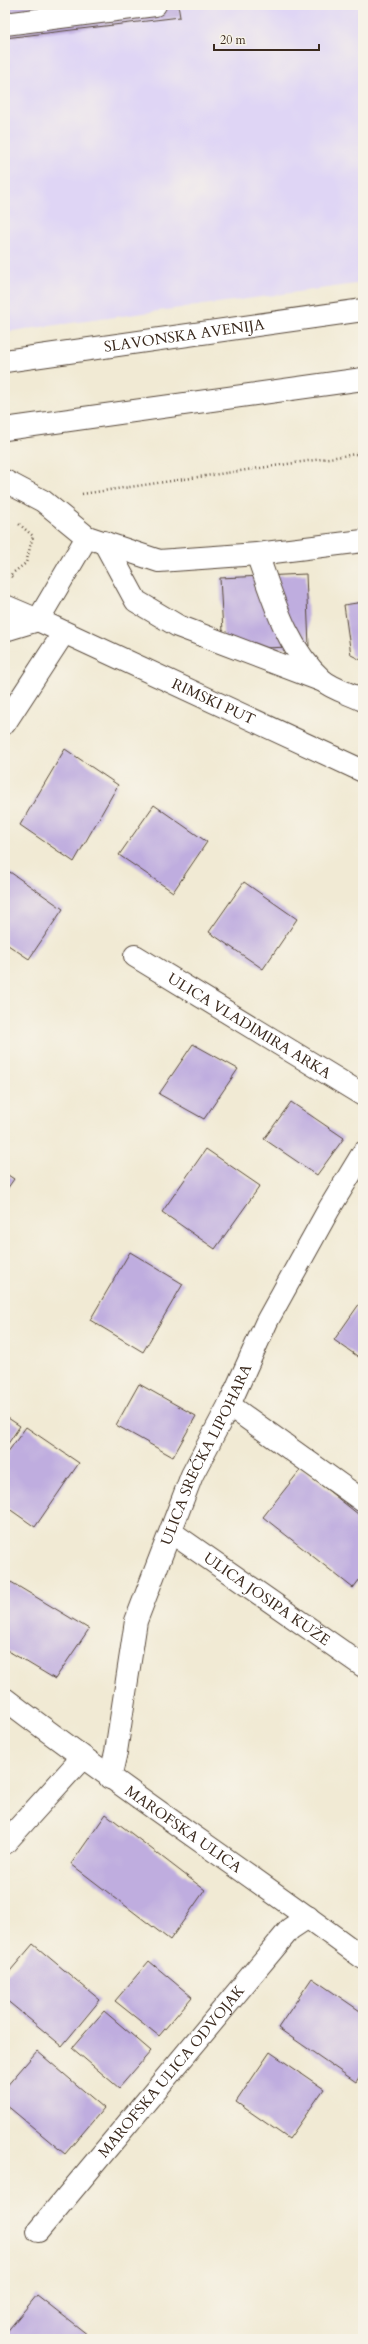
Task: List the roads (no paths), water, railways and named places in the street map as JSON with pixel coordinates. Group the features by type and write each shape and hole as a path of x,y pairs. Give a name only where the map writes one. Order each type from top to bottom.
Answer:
{"street":[{"path":"5,24 155,5"},
{"name":"SLAVONSKA AVENIJA","path":"5,361 363,310"},
{"path":"5,429 363,379"},
{"path":"5,481 43,502 96,540 159,561 257,554 363,541"},
{"path":"5,630 38,620 96,540"},
{"path":"96,540 136,601 178,626 323,681 363,700"},
{"path":"257,554 280,616 299,654 323,681"},
{"name":"RIMSKI PUT","path":"5,606 363,772"},
{"path":"5,723 63,634"},
{"name":"ULICA VLADIMIRA ARKA","path":"135,956 363,1095"},
{"name":"ULICA SREĆKA LIPOHARA","path":"110,1778 116,1752 136,1621 192,1475 229,1405 267,1321 363,1154"},
{"path":"229,1405 363,1501"},
{"name":"ULICA JOSIPA KUŽE","path":"171,1532 363,1666"},
{"name":"MAROFSKA ULICA","path":"5,1699 82,1758 308,1917 363,1958"},
{"path":"5,1843 82,1758"},
{"name":"MAROFSKA ULICA ODVOJAK","path":"38,2231 290,1929 308,1917"}]}
